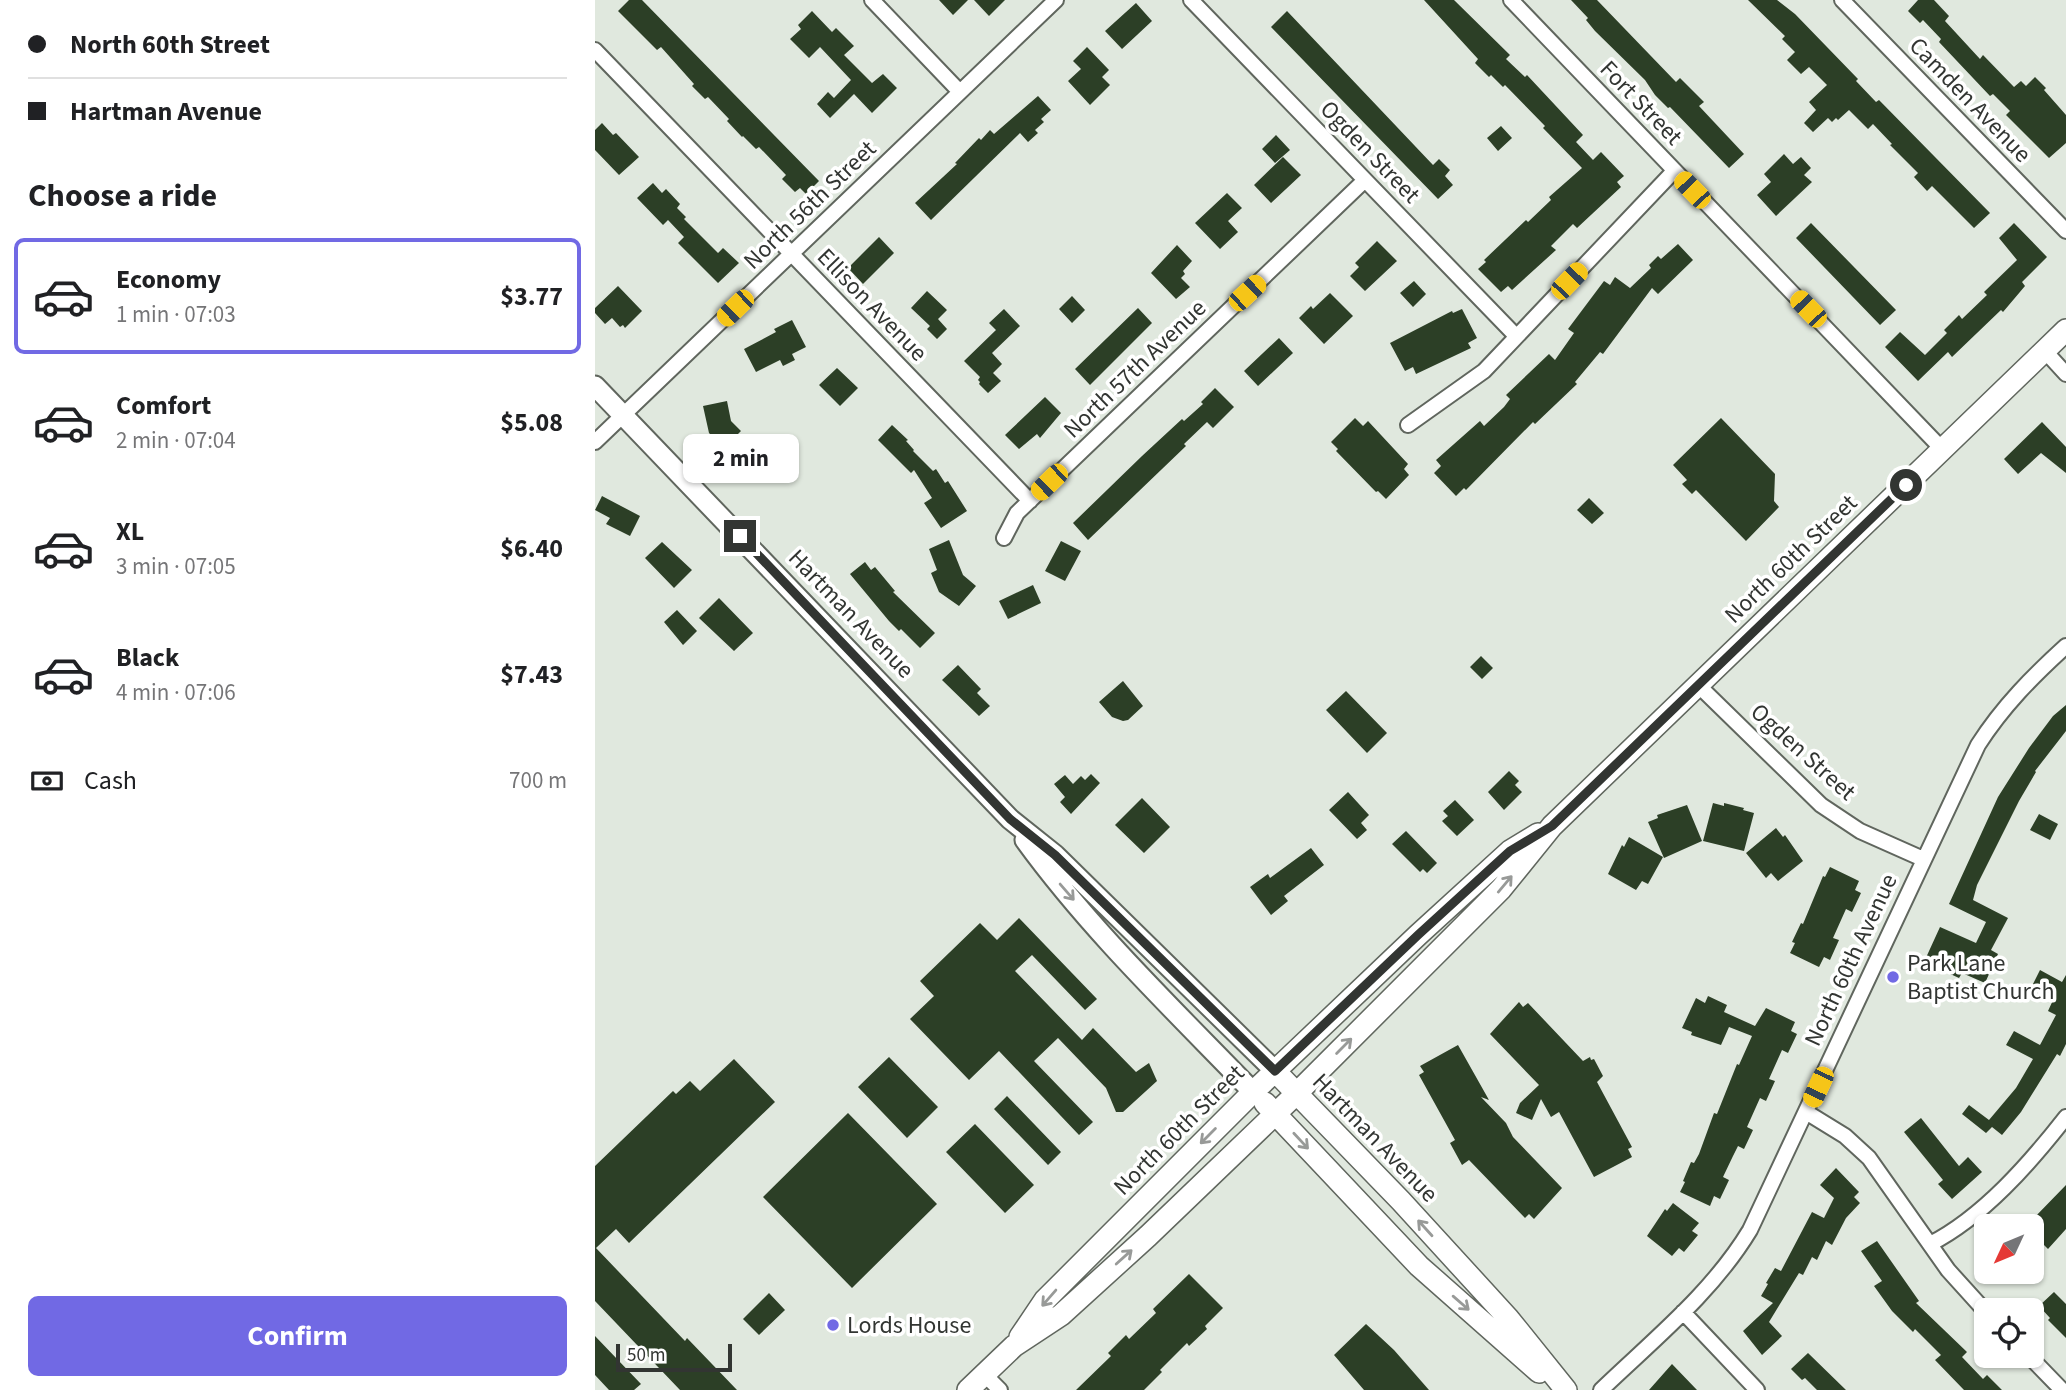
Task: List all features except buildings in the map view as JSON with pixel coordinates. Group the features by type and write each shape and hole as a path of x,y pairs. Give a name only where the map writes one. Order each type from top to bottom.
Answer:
{"main road":[{"name":"North 60th Street","path":"968,1390 1014,1346 1061,1315 1296,1094 1501,889 1552,826 2066,330"},
{"name":"North 60th Street","path":"1014,1346 1045,1300 1253,1092 1510,851 1552,826"},
{"name":"Hartman Avenue","path":"1275,1071 1401,1201 1508,1318 1566,1390"},
{"name":"Hartman Avenue","path":"1253,1092 1419,1266 1559,1390"}],"street":[{"path":"872,0 960,92"},
{"name":"North 56th Street","path":"595,442 1056,0"},
{"name":"Ogden Street","path":"1192,0 1516,336"},
{"name":"Fort Street","path":"1511,0 1943,450"},
{"name":"Camden Avenue","path":"1842,0 2066,231"},
{"name":"Ellison Avenue","path":"595,50 1030,500"},
{"path":"1408,425 1485,371 1674,171"},
{"name":"North 57th Avenue","path":"1004,538 1017,513 1030,500 1365,180"},
{"path":"2045,350 2066,374"},
{"name":"Hartman Avenue","path":"595,386 1010,819 1055,855 1275,1071"},
{"name":"North 60th Avenue","path":"1601,1390 1683,1312 1724,1268 1745,1239 1966,766 1994,720 2023,685 2066,646"},
{"name":"Ogden Street","path":"1699,685 1821,805 1860,831 1923,859"},
{"name":"Hartman Avenue","path":"1010,819 1044,866 1132,966 1253,1092"},
{"path":"1806,1112 1845,1136 1870,1158 1948,1269 1974,1298"},
{"path":"1930,1244 1959,1226 2004,1188 2043,1147 2066,1117"},
{"path":"1683,1312 1757,1390"},
{"path":"2041,1368 2062,1390"},
{"path":"984,1374 1000,1390"}],"place":[{"name":"Park Lane Baptist Church","path":"1893,977"},
{"name":"Lords House","path":"833,1325"}],"route":[{"path":"740,536 1010,819 1055,855 1275,1071 1510,851 1552,826 1906,485"}]}
